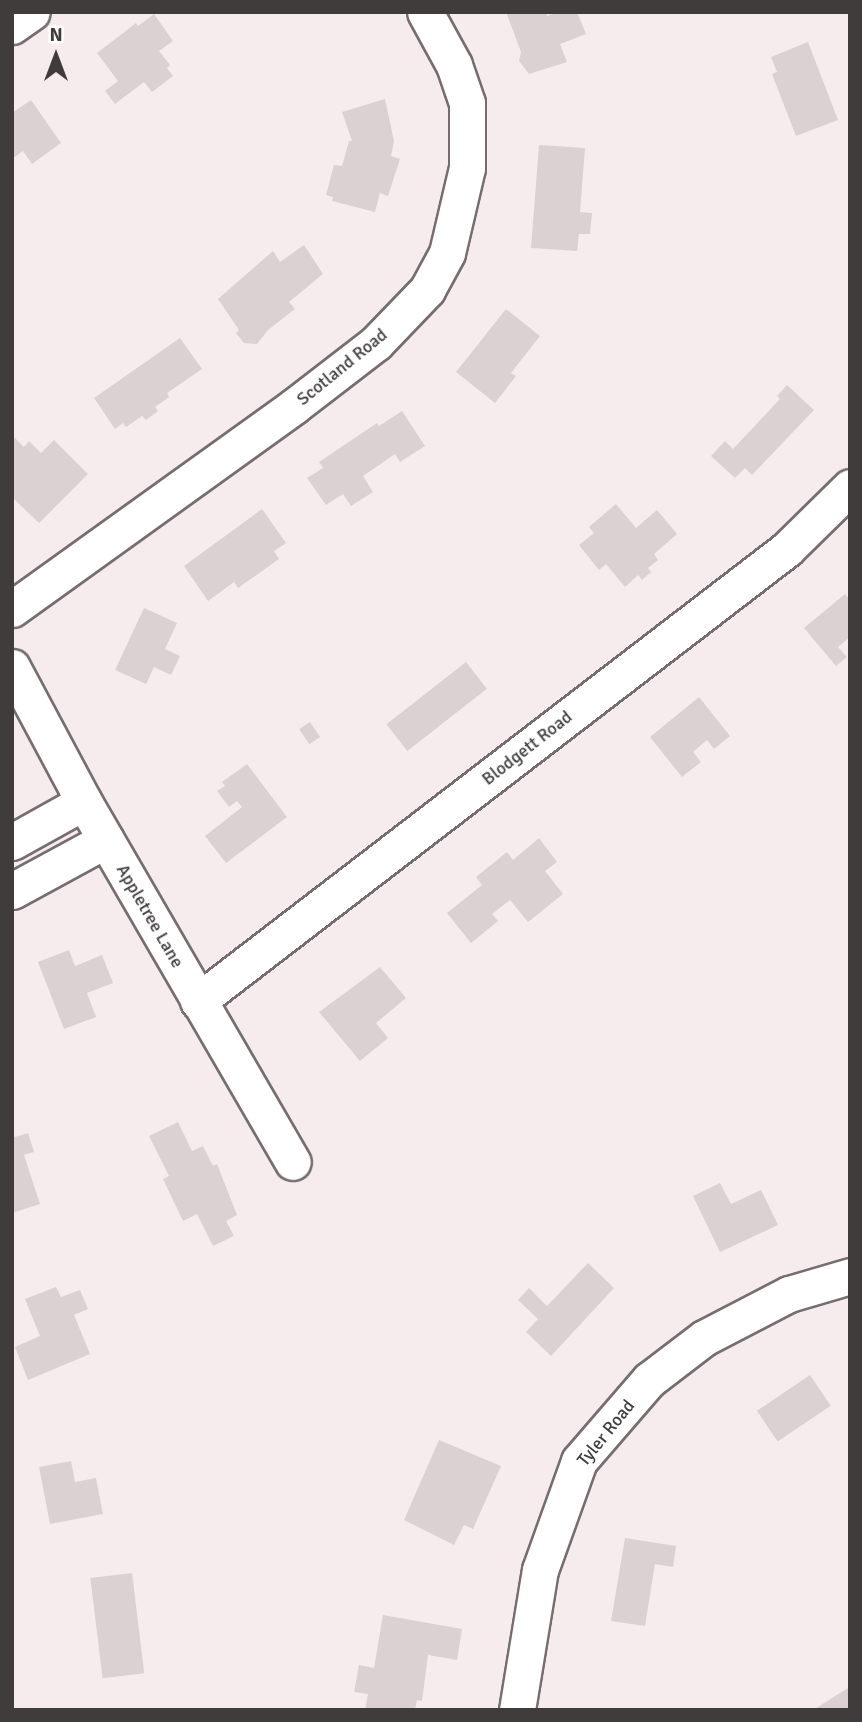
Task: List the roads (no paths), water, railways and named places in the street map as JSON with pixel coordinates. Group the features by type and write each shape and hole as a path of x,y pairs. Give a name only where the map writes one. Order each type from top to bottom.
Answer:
{"street":[{"path":"12,26 32,12"},
{"name":"Scotland Road","path":"12,609 293,407 376,343 426,290 447,253 467,168 467,103 454,65 425,12"},
{"name":"Blodgett Road","path":"198,1002 787,549 850,487"},
{"name":"Appletree Lane","path":"12,667 84,802 293,1162"},
{"path":"12,842 84,802"},
{"path":"12,891 106,839"},
{"name":"Tyler Road","path":"517,1710 540,1570 579,1461 649,1380 704,1339 789,1294 850,1276"}]}
